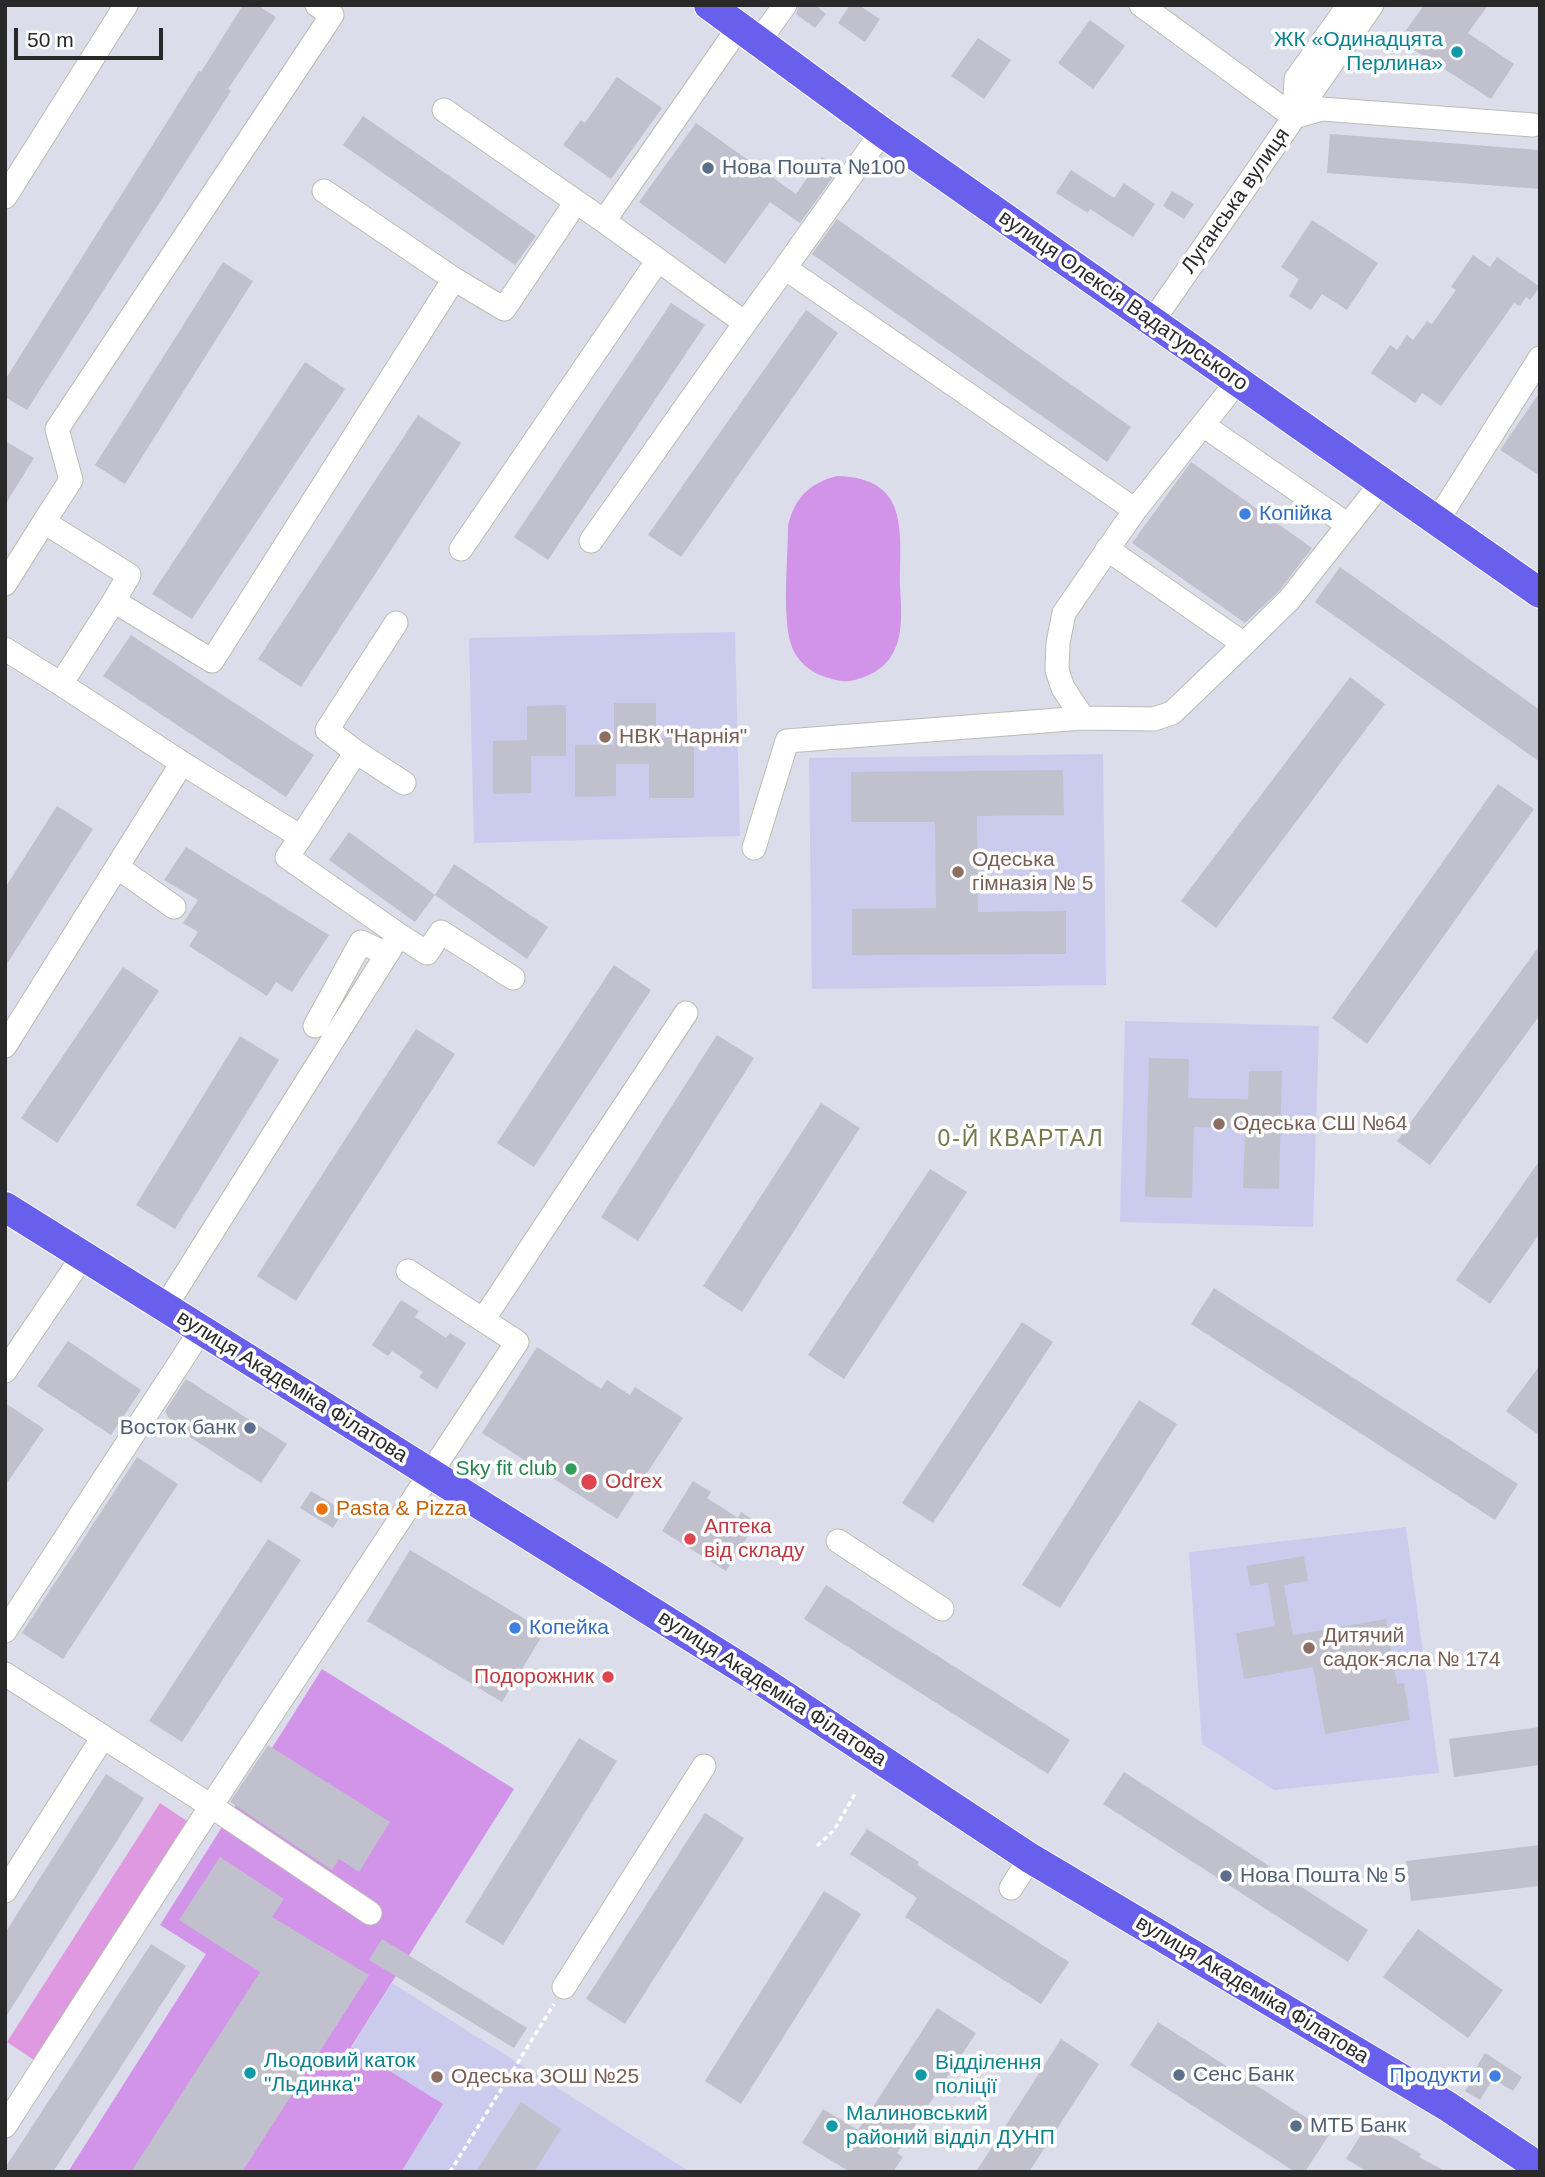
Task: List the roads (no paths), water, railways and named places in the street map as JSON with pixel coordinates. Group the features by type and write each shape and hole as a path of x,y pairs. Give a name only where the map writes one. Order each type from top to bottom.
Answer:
{"main road":[{"name":"вулиця Олексія Вадатурського","path":"709,5 882,132 1540,593"},
{"name":"вулиця Академіка Філатова","path":"5,1207 759,1679 1030,1858 1447,2106 1540,2168"}],"street":[{"path":"5,197 126,5"},
{"path":"5,584 71,480 57,429 332,15 317,5"},
{"path":"604,221 749,34 785,5"},
{"path":"1141,5 1294,117"},
{"name":"Луганська вулиця","path":"1152,322 1294,117 1296,79 1349,5"},
{"path":"1294,117 1371,5"},
{"path":"1294,117 1322,109 1533,125"},
{"path":"444,110 745,323"},
{"path":"591,541 882,132"},
{"path":"324,191 454,279 504,309 576,202"},
{"path":"461,548 658,260"},
{"path":"785,268 1135,510"},
{"path":"114,601 212,661 454,279"},
{"path":"1437,521 1540,358"},
{"path":"1083,718 1063,688 1057,670 1058,643 1064,613 1135,510 1237,382"},
{"path":"1203,425 1348,525"},
{"path":"754,848 787,741 1083,718 1154,719 1172,713 1289,600 1382,482"},
{"path":"44,522 129,575 61,684"},
{"path":"1107,548 1244,643"},
{"path":"396,623 327,730 404,783"},
{"path":"5,649 300,836"},
{"path":"356,752 287,857 393,945"},
{"path":"5,1046 182,763"},
{"path":"117,867 174,907"},
{"path":"314,1026 361,942 393,945 427,953 441,932 513,978"},
{"path":"166,1307 393,945"},
{"path":"483,1320 686,1013"},
{"path":"5,1371 83,1256"},
{"path":"5,2126 211,1806 517,1342 408,1271"},
{"path":"5,1631 201,1330"},
{"path":"838,1541 942,1609"},
{"path":"5,1674 211,1806 370,1913"},
{"path":"5,1891 103,1737"},
{"path":"564,1986 704,1766"},
{"path":"1011,1888 1030,1858"}],"place":[{"name":"ЖК «Одинадцята Перлина»","path":"1457,52"},
{"name":"Нова Пошта №100","path":"708,168"},
{"name":"Копійка","path":"1245,514"},
{"name":"НВК \"Нарнія\"","path":"605,737"},
{"name":"Одеська гімназія № 5","path":"958,872"},
{"name":"Одеська СШ №64","path":"1219,1124"},
{"name":"Восток банк","path":"250,1428"},
{"name":"Sky fit club","path":"571,1469"},
{"name":"Odrex","path":"589,1482"},
{"name":"Pasta & Pizza","path":"322,1509"},
{"name":"Аптека від складу","path":"690,1539"},
{"name":"Копейка","path":"515,1628"},
{"name":"Дитячий садок-ясла № 174","path":"1309,1648"},
{"name":"Подорожник","path":"608,1677"},
{"name":"Нова Пошта № 5","path":"1226,1876"},
{"name":"Льодовий каток \"Льдинка\"","path":"250,2073"},
{"name":"Відділення поліції","path":"921,2075"},
{"name":"Сенс Банк","path":"1179,2075"},
{"name":"Продукти","path":"1495,2076"},
{"name":"Одеська ЗОШ №25","path":"437,2077"},
{"name":"Малиновський районий відділ ДУНП","path":"832,2126"},
{"name":"МТБ Банк","path":"1296,2126"}],"district":[{"name":"0-Й КВАРТАЛ","path":"1021,1140"}]}
